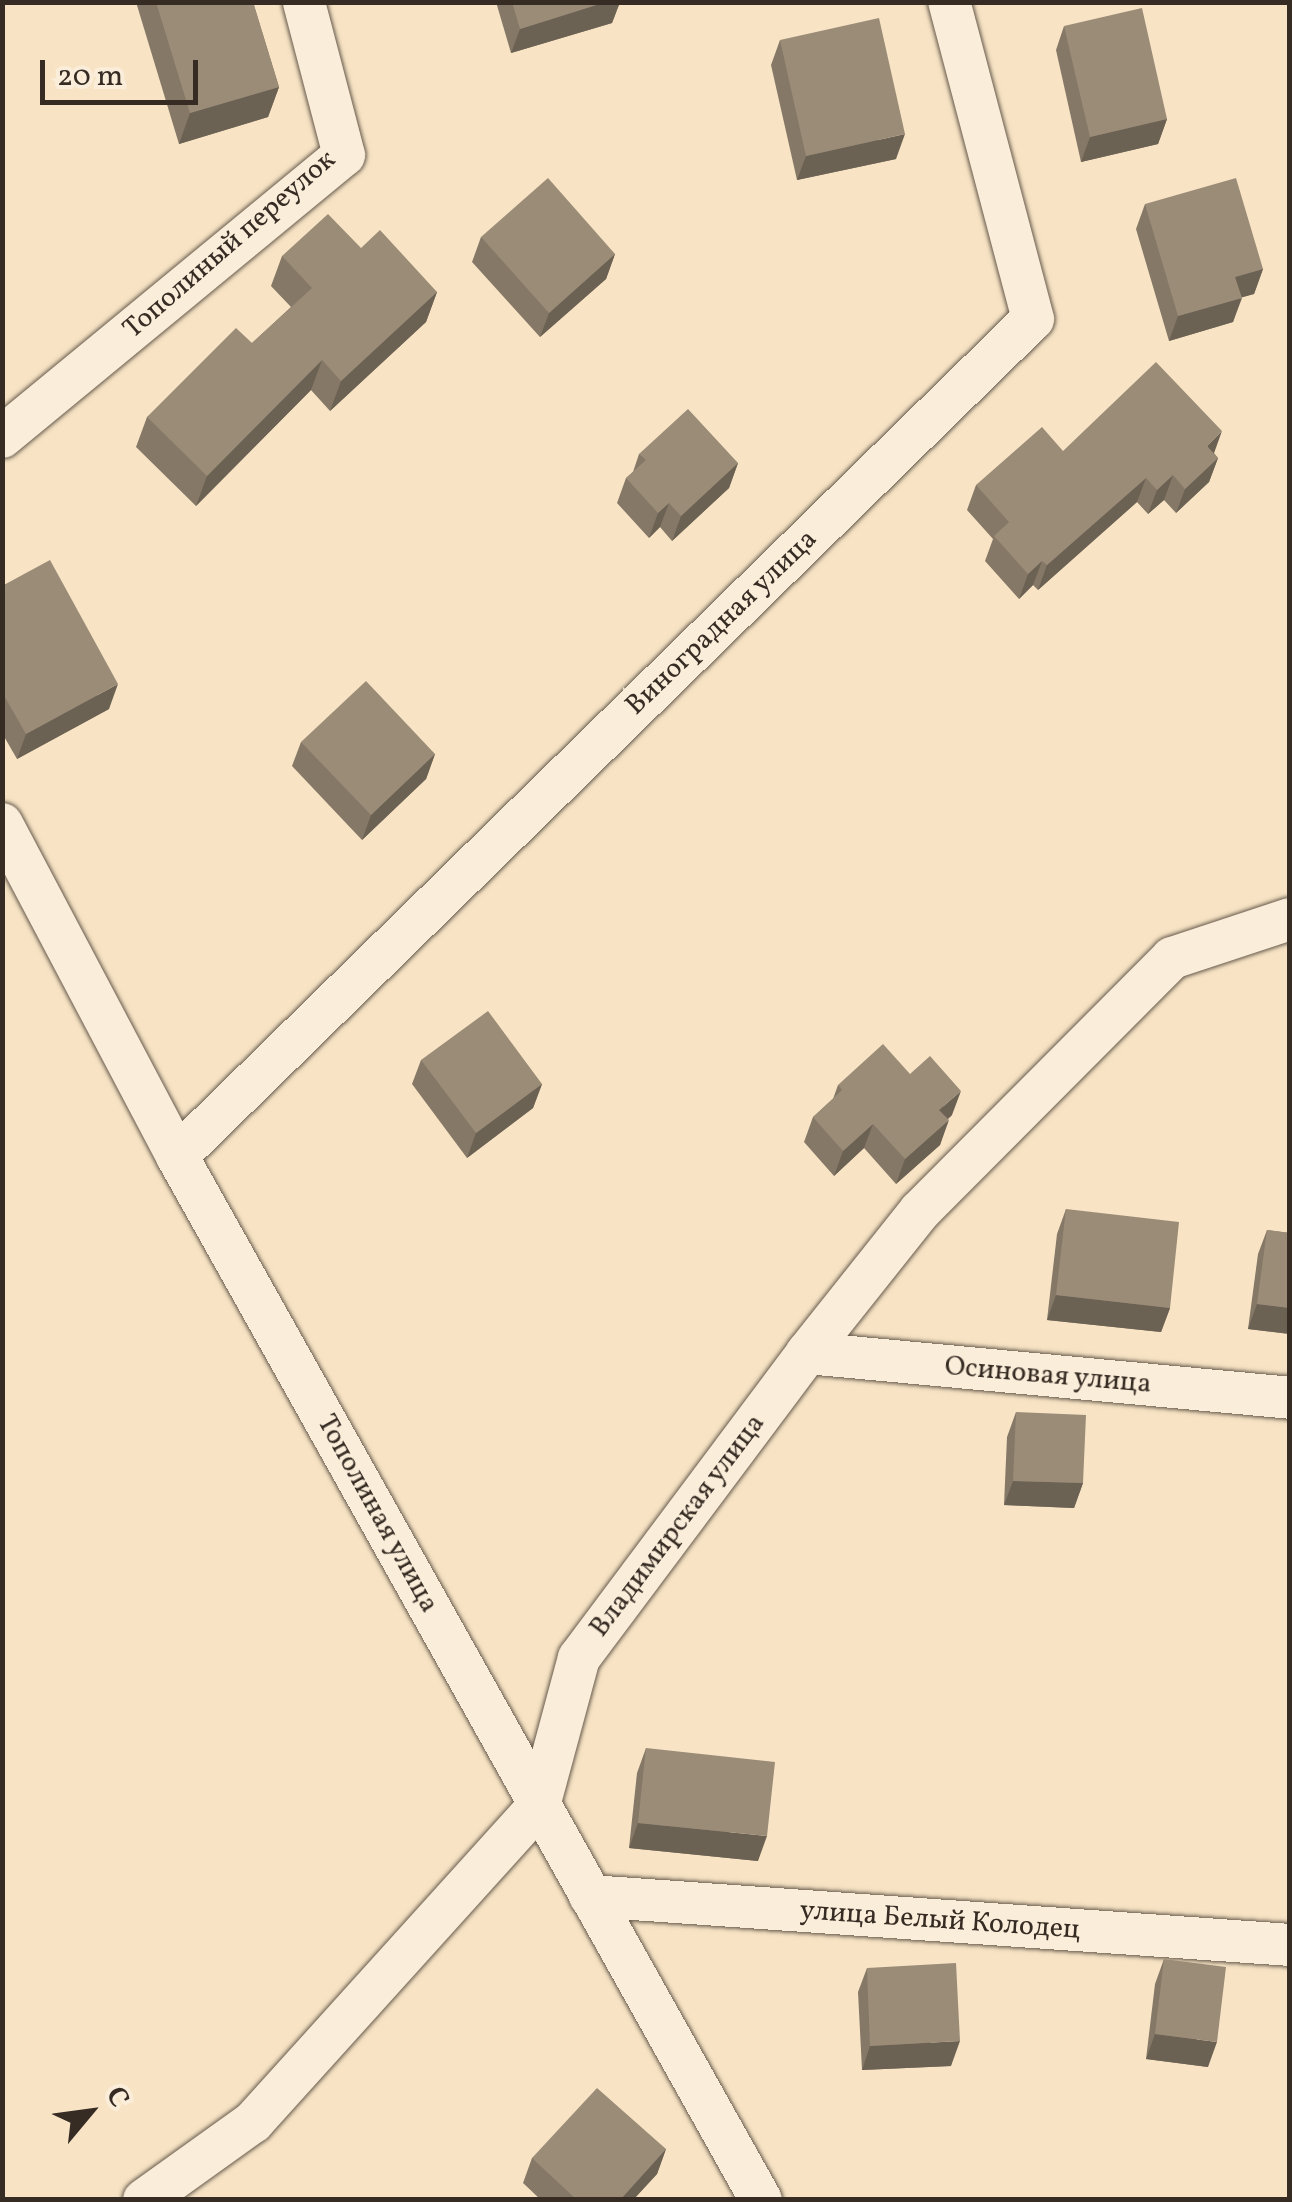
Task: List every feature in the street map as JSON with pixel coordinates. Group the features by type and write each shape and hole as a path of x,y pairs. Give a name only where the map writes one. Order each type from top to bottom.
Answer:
{"street":[{"name":"Тополиный переулок","path":"2,437 344,155 304,2"},
{"name":"Виноградная улица","path":"177,1156 1033,319 949,2"},
{"name":"Тополиная улица","path":"2,824 177,1156 761,2200"},
{"name":"Владимирская улица","path":"144,2200 252,2122 539,1806 579,1658 807,1353 920,1212 1172,958 1290,919"},
{"name":"Осиновая улица","path":"807,1353 1290,1398"},
{"name":"улица Белый Колодец","path":"590,1896 1290,1945"}],"building":[{"path":"156,2 253,2 279,87 190,113"},
{"path":"512,2 606,2 520,29"},
{"path":"1142,8 1167,119 1090,137 1064,26"},
{"path":"879,18 905,134 806,156 780,40"},
{"path":"548,178 615,254 549,313 481,237"},
{"path":"1236,178 1263,269 1235,277 1242,298 1178,316 1145,204"},
{"path":"328,214 361,248 380,230 437,292 341,381 322,360 207,476 147,417 236,328 252,343 312,288 282,256"},
{"path":"1156,362 1222,431 1207,446 1218,458 1185,489 1173,475 1157,490 1146,478 1047,565 1042,561 1028,574 994,536 1009,522 976,485 1042,427 1063,451"},
{"path":"688,409 738,463 681,516 669,503 658,513 626,478 646,460 639,454"},
{"path":"50,560 118,684 26,734 2,692 2,586"},
{"path":"366,681 435,754 371,815 301,742"},
{"path":"488,1011 542,1084 476,1133 421,1060"},
{"path":"883,1044 910,1074 930,1056 961,1091 939,1110 949,1120 905,1159 873,1124 843,1151 813,1117 842,1090 838,1085"},
{"path":"1066,1209 1179,1222 1170,1308 1056,1295"},
{"path":"1267,1230 1290,1233 1290,1308 1257,1304"},
{"path":"1016,1412 1086,1415 1083,1483 1013,1481"},
{"path":"646,1748 775,1762 767,1836 638,1823"},
{"path":"1164,1959 1226,1967 1217,2042 1155,2034"},
{"path":"956,1963 960,2041 870,2046 867,1968"},
{"path":"597,2088 666,2149 620,2200 577,2200 532,2158"}]}
